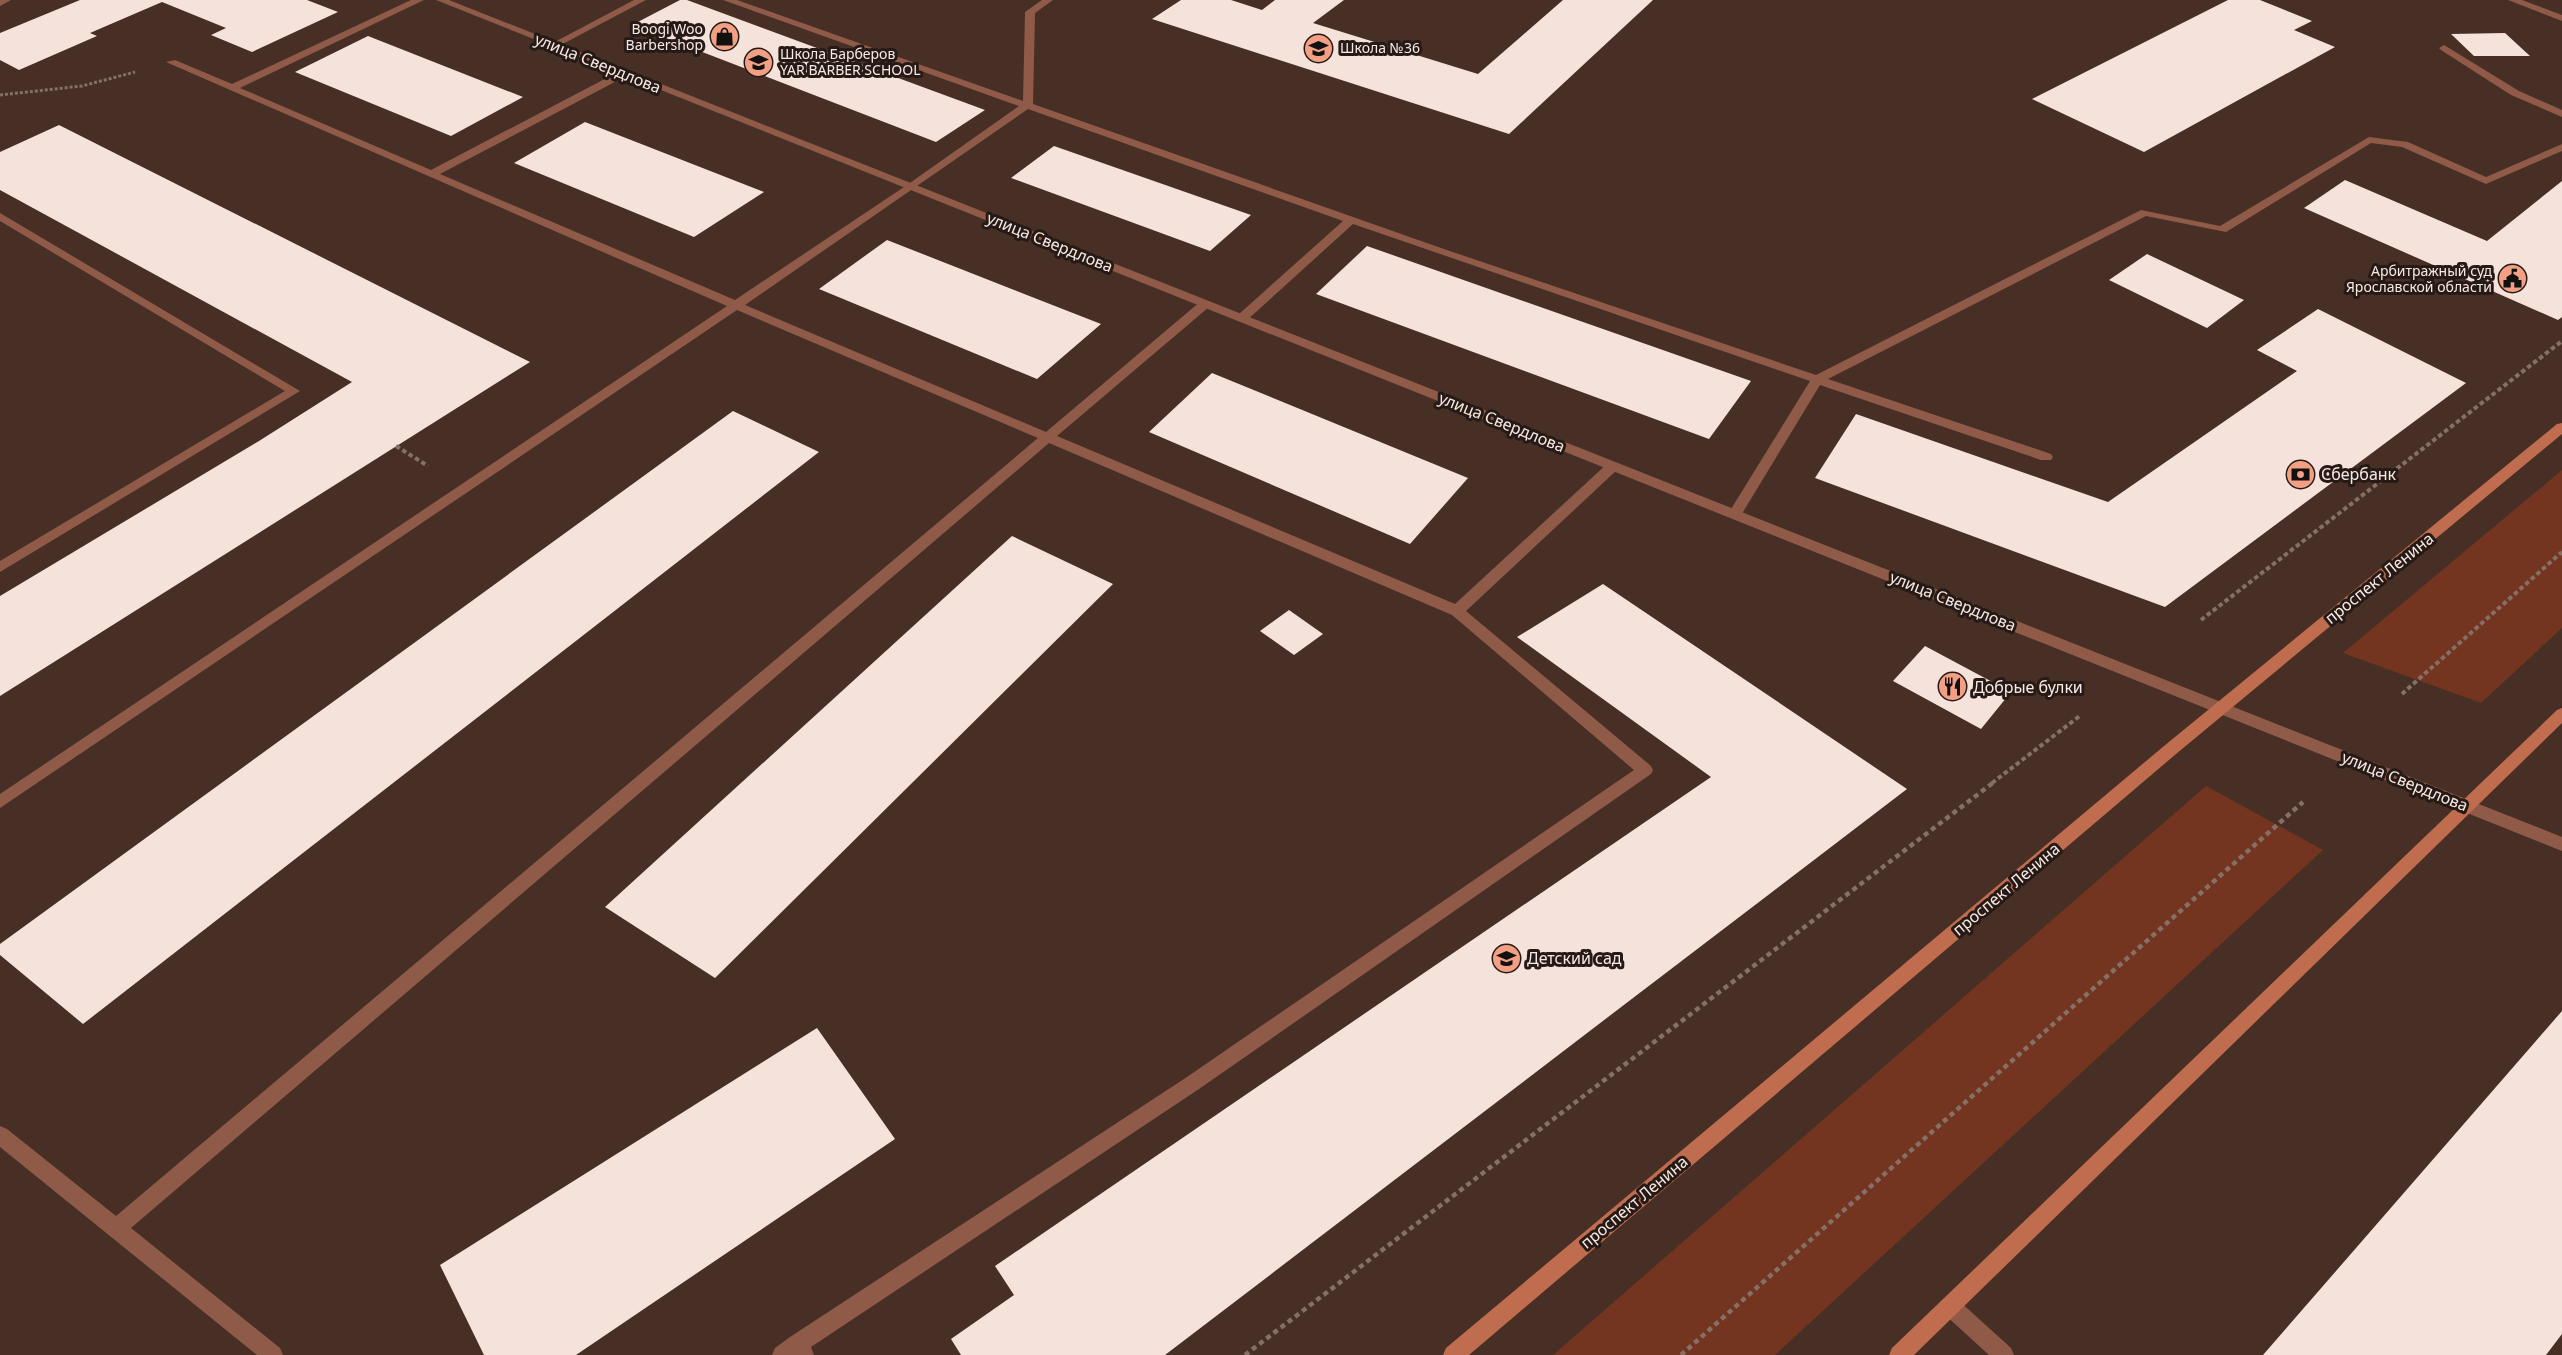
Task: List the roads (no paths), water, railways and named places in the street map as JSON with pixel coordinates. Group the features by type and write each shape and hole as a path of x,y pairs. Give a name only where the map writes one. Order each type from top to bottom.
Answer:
{"main road":[{"name":"проспект Ленина","path":"1453,1355 2221,707 2562,427"},
{"path":"1899,1355 2420,852 2465,805 2562,714"}],"street":[{"path":"0,3 6,0"},
{"path":"232,88 419,0"},
{"name":"улица Свердлова","path":"441,0 2562,844"},
{"path":"554,45 642,0"},
{"path":"728,0 1028,104 1351,220 2046,457"},
{"path":"1028,104 1030,12 1048,0"},
{"path":"2512,0 2562,18"},
{"path":"2444,48 2515,93 2562,114"},
{"path":"171,62 736,306 1050,436 1457,611 1645,770 1193,1083 947,1242 794,1351"},
{"path":"432,174 624,73"},
{"path":"0,802 736,306 1028,104"},
{"path":"1735,514 1817,379 2145,212 2222,230 2369,140 2404,144 2486,181 2562,147"},
{"path":"0,216 294,391 0,567"},
{"path":"1242,318 1351,220"},
{"path":"116,1228 1205,304"},
{"path":"1457,611 1613,466"},
{"path":"0,1135 273,1355"},
{"path":"1950,1306 2004,1355"}],"place":[{"name":"Boogi Woo Barbershop","path":"724,37"},
{"name":"Школа №36","path":"1319,48"},
{"name":"Школа Барберов YAR BARBER SCHOOL","path":"759,62"},
{"name":"Арбитражный суд Ярославской области","path":"2513,279"},
{"name":"Сбербанк","path":"2300,474"},
{"name":"Добрые булки","path":"1952,687"},
{"name":"Детский сад","path":"1506,958"}]}
